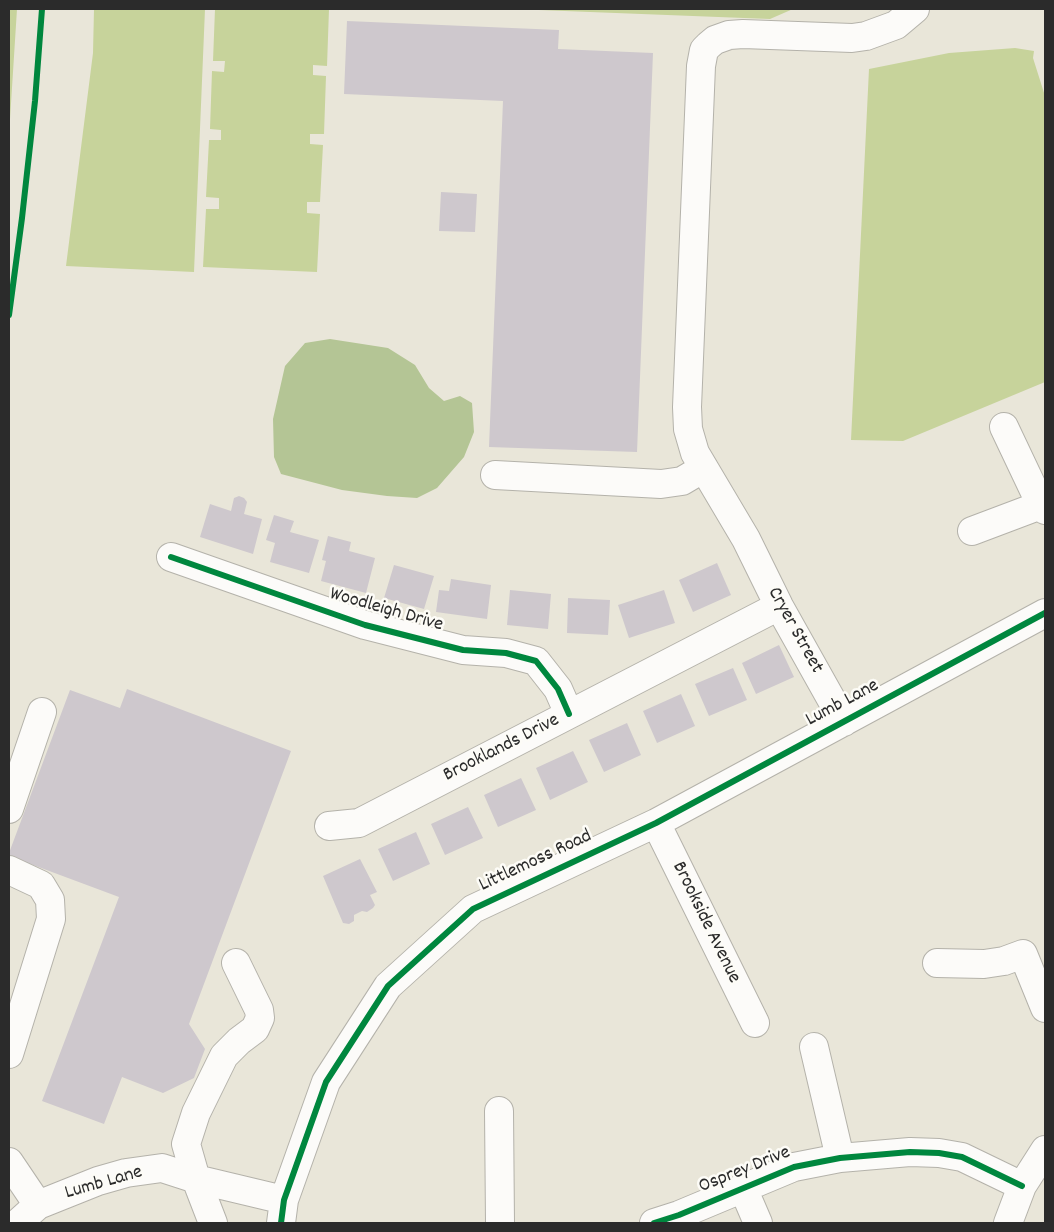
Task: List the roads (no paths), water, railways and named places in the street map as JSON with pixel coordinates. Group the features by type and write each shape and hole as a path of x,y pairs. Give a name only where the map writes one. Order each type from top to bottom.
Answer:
{"street":[{"name":"Cryer Street","path":"844,722 779,606 746,539 696,453 688,429 687,407 700,75 704,50 715,40 743,34 852,38 866,36 896,24 915,9"},
{"path":"972,531 1043,507 1004,427"},
{"path":"495,475 661,484 682,481 704,468"},
{"name":"Woodleigh Drive","path":"171,557 365,625 463,650 506,653 536,661 558,689 569,714"},
{"name":"Brooklands Drive","path":"329,826 359,823 779,606"},
{"name":"Lumb Lane","path":"656,823 1045,613"},
{"path":"9,809 42,712"},
{"name":"Brookside Avenue","path":"656,823 755,1023"},
{"name":"Littlemoss Road","path":"283,1212 326,1082 388,986 474,909 656,823"},
{"path":"9,870 41,885 50,900 50,919 9,1054"},
{"path":"937,963 984,964 1004,961 1023,954 1045,1008"},
{"path":"213,1223 196,1179 186,1144 196,1113 224,1056 254,1029 260,1018 259,1010 236,963"},
{"path":"814,1047 840,1158"},
{"path":"499,1111 500,1223"},
{"path":"1008,1223 1022,1186 1045,1150"},
{"name":"Osprey Drive","path":"654,1223 679,1215 794,1167 840,1158 910,1152 939,1153 962,1157 1022,1186"},
{"path":"9,1162 38,1205"},
{"name":"Lumb Lane","path":"18,1223 38,1205 98,1181 126,1173 162,1168 283,1212"},
{"path":"743,1188 758,1223"}]}
